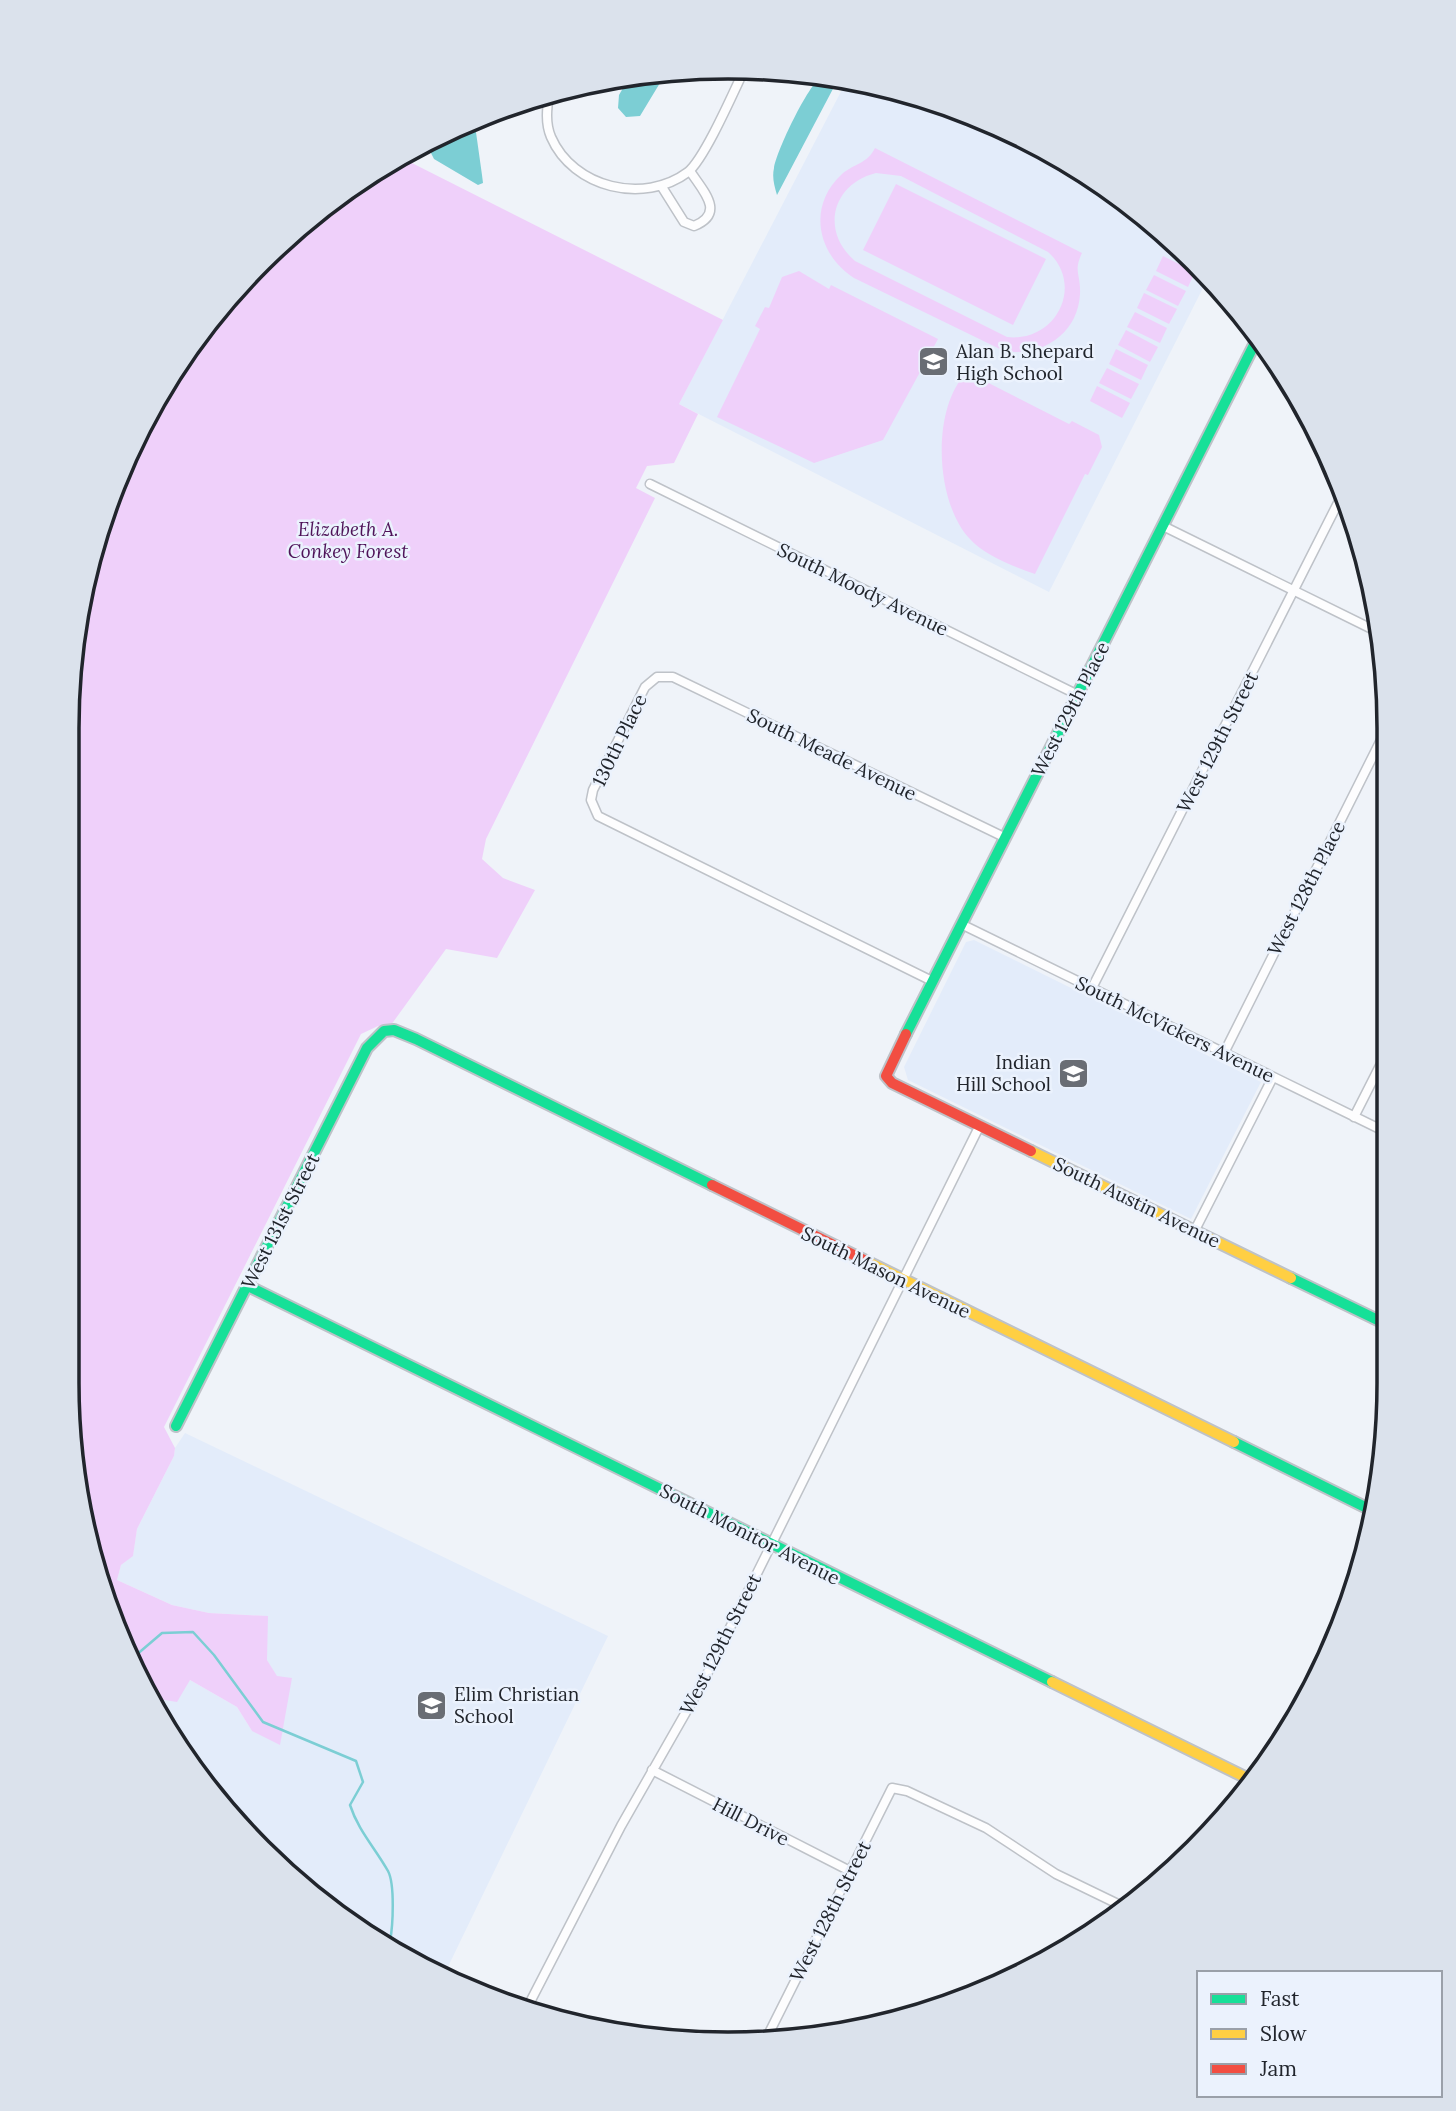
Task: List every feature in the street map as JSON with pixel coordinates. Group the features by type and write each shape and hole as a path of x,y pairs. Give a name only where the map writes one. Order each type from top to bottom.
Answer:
{"street":[{"path":"547,105 550,135 562,158 582,174 625,190 662,187 690,171 708,143 740,79"},
{"path":"662,187 684,222 694,226 704,222 710,214 711,203 690,171"},
{"name":"West 129th Place","path":"886,1076 1253,347"},
{"name":"South Moody Avenue","path":"650,484 1076,694"},
{"name":"West 129th Street","path":"1092,988 1337,504"},
{"path":"1163,526 1369,628"},
{"name":"130th Place","path":"657,677 645,687 593,790 594,809 605,821 932,981"},
{"name":"South Meade Avenue","path":"657,677 673,677 1006,838"},
{"name":"West 128th Place","path":"1224,1053 1377,748"},
{"name":"South McVickers Avenue","path":"961,924 1377,1128"},
{"name":"South Mason Avenue","path":"396,1030 1365,1507"},
{"name":"West 131st Street","path":"176,1426 368,1048 382,1031 396,1030"},
{"path":"1354,1116 1377,1071"},
{"name":"South Austin Avenue","path":"886,1076 892,1083 1377,1320"},
{"path":"1195,1230 1273,1077"},
{"name":"West 129th Street","path":"530,2001 652,1770 702,1684 980,1125"},
{"name":"South Monitor Avenue","path":"248,1286 1244,1777"},
{"name":"Hill Drive","path":"652,1770 850,1871"},
{"name":"West 128th Street","path":"770,2031 892,1788 907,1791 986,1828 1056,1874 1116,1903"}],"shaded area":[{"name":"Alan B. Shepard High School","path":"842,89 937,113 976,128 1053,166 1123,213 1156,240 1204,287 1049,592 679,404"},
{"name":"Indian Hill School","path":"974,940 1261,1082 1191,1219 908,1080 904,1067 966,942"},
{"name":"Elim Christian School","path":"185,1433 608,1636 447,1968 367,1923 300,1871 269,1842 213,1778 188,1744 161,1698 190,1680 237,1707 252,1731 292,1679 277,1677 267,1660 267,1616 209,1613 172,1605 117,1580 121,1565 133,1555 137,1529 174,1456 175,1448"}],"green space":[{"path":"875,148 1082,253 1078,269 1078,308 1065,331 1055,340 1032,350 1004,351 854,278 841,268 825,243 821,229 824,200 842,174","holes":["876,173 901,176 1048,252 1059,265 1064,280 1060,309 1051,321 1039,331 1024,336 1007,337 855,261 837,236 836,210 841,198 849,187"]},
{"name":"Elizabeth A. Conkey Forest","path":"410,162 723,320 679,404 698,414 674,463 647,466 636,488 655,498 486,839 482,859 503,878 535,890 497,958 446,949 391,1025 378,1026 361,1034 164,1427 175,1448 174,1456 137,1529 133,1556 121,1565 117,1580 172,1605 209,1613 268,1616 267,1660 277,1676 292,1678 280,1745 252,1731 237,1707 190,1680 177,1702 161,1699 128,1631 113,1592 91,1510 80,1425 79,728 84,643 91,601 113,519 146,441 188,367 240,300 300,240 367,188"},
{"path":"896,184 1046,259 1013,325 863,250"},
{"path":"1163,256 1185,267 1193,276 1188,287 1156,271"},
{"path":"799,271 829,289 831,285 938,339 883,440 814,463 717,417 760,329 755,326 765,307 769,308 782,277"},
{"path":"1154,275 1186,291 1178,306 1146,290"},
{"path":"1144,293 1177,309 1169,324 1137,308"},
{"path":"1135,312 1167,328 1160,343 1127,327"},
{"path":"1126,330 1158,347 1150,362 1118,345"},
{"path":"1116,349 1148,365 1141,380 1109,364"},
{"path":"1107,368 1139,384 1131,399 1099,383"},
{"path":"967,372 1069,424 1072,421 1099,435 1102,447 1088,475 1085,474 1035,574 983,550 969,538 949,502 944,479 943,431 947,408 955,388"},
{"path":"1097,386 1130,403 1122,418 1090,401"}],"water":[{"path":"660,82 640,116 626,117 618,108 619,95 623,87"},
{"path":"814,84 834,87 777,195 773,171 776,159"},
{"path":"476,130 483,183 478,185 434,159 430,152"}],"waterway":[{"path":"138,1653 162,1633 193,1632 214,1655 263,1722 356,1761 363,1782 350,1805 357,1823 390,1877 393,1905 390,1937"}],"traffic: fast":[{"path":"906,1034 1253,347"},
{"path":"176,1426 367,1048 384,1031 394,1030 416,1039 712,1185"},
{"path":"1291,1278 1377,1320"},
{"path":"248,1286 1052,1682"},
{"path":"1234,1442 1365,1507"}],"traffic: slow":[{"path":"1031,1151 1291,1278"},
{"path":"868,1262 1234,1442"},
{"path":"1052,1682 1244,1777"}],"traffic: jam":[{"path":"906,1034 886,1076 892,1083 1031,1151"},
{"path":"712,1185 868,1262"}],"place":[{"name":"Alan B. Shepard High School","path":"933,362"},
{"name":"Indian Hill School","path":"1074,1073"},
{"name":"Elim Christian School","path":"431,1705"}]}
